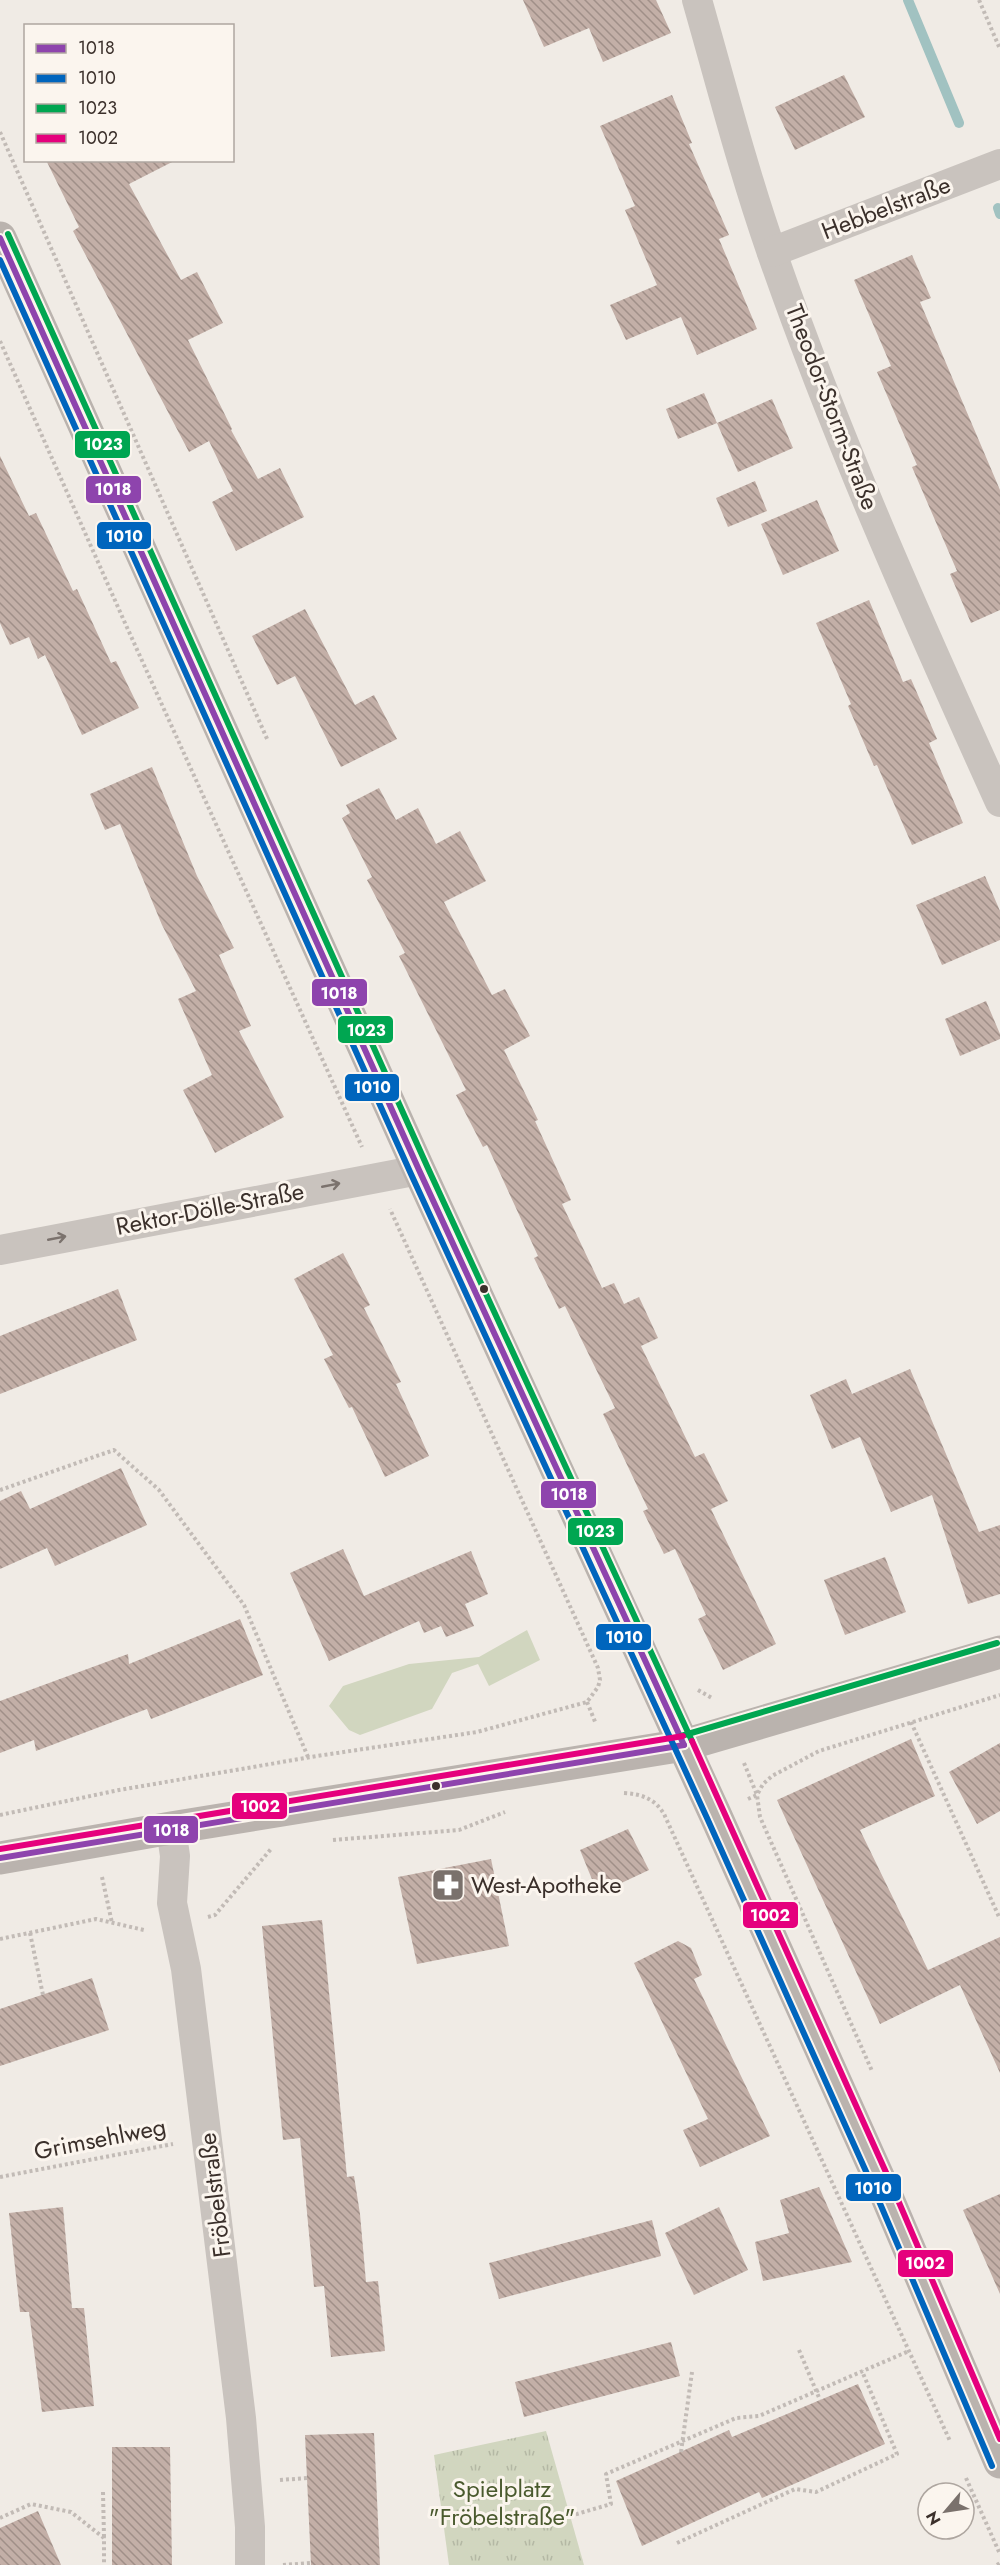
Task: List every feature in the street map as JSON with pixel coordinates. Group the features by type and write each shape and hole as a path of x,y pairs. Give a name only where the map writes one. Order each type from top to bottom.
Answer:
{"street":[{"name":"Theodor-Storm-Straße","path":"697,0 772,252 830,409 899,578 1000,802"},
{"name":"Hebbelstraße","path":"772,252 1000,164"},
{"path":"0,238 419,1170 684,1745 881,2183 1000,2462"},
{"name":"Rektor-Dölle-Straße","path":"0,1250 419,1170"},
{"path":"0,1858 684,1745 1000,1652"},
{"name":"Fröbelstraße","path":"171,1828 175,1856 172,1904 186,1969 242,2418 250,2527 250,2565"}],"path":[{"path":"979,0 1000,49"},
{"path":"0,132 273,752"},
{"path":"0,341 129,634 585,1637 598,1668 600,1680 598,1687 587,1702 477,1732 308,1757 119,1790 0,1815"},
{"path":"0,1489 114,1450 159,1490 244,1605 308,1757"},
{"path":"757,1795 763,1784 772,1776 819,1752 1000,1695"},
{"path":"911,1722 1000,1919"},
{"path":"626,1792 652,1801 664,1814 953,2448"},
{"path":"324,1841 459,1830 512,1811"},
{"path":"0,1939 96,1919 142,1930 176,1925 215,1915 274,1846"},
{"path":"101,1876 112,1923"},
{"path":"30,1933 43,1995"},
{"name":"Grimsehlweg","path":"0,2177 208,2137"},
{"path":"799,2350 820,2400"},
{"path":"570,2516 611,2504 606,2474 736,2418 759,2416 909,2351"},
{"path":"677,2543 795,2489 816,2492 897,2454 862,2371"},
{"path":"681,2452 692,2372"},
{"path":"963,2470 1000,2554"},
{"path":"104,2492 104,2565"},
{"path":"0,2518 31,2504 71,2512 104,2538"},
{"path":"276,2565 311,2563"}],"green space":[{"path":"527,1630 540,1660 489,1686 478,1664 452,1673 432,1709 360,1735 349,1730 329,1706 343,1686 409,1664 479,1657"},
{"name":"Spielplatz \"Fröbelstraße\"","path":"546,2431 584,2565 449,2565 434,2455"}],"building":[{"path":"523,0 656,0 671,33 603,62 589,28 544,47"},
{"path":"844,75 865,117 795,150 775,107"},
{"path":"672,95 692,143 689,144 729,235 719,239 757,329 697,355 681,317 626,340 610,305 657,285 625,210 635,206 600,126"},
{"path":"47,162 172,162 129,184 181,280 197,272 223,323 188,340 231,430 258,479 280,468 304,517 236,551 212,502 233,491 209,441 189,452 73,231 79,227"},
{"path":"912,255 931,298 920,302 1000,490 1000,610 971,623 950,574 957,571 912,467 917,465 877,372 891,366 854,280"},
{"path":"704,393 717,423 678,439 666,409"},
{"path":"772,399 793,448 738,472 717,423"},
{"path":"0,456 29,516 36,513 73,591 77,589 111,663 116,661 139,708 82,735 45,655 38,659 29,637 10,645 0,623"},
{"path":"755,481 767,511 728,527 716,498"},
{"path":"817,500 839,551 783,575 761,524"},
{"path":"869,600 903,682 911,679 937,739 929,743 963,823 912,845 848,706 851,704 816,623"},
{"path":"305,609 355,705 374,695 397,739 341,767 295,676 277,685 252,636"},
{"path":"152,767 197,876 234,948 219,955 251,1026 239,1031 284,1117 215,1153 183,1090 212,1075 178,999 196,991 162,925 120,824 105,830 90,794"},
{"path":"379,788 396,820 418,808 436,844 460,831 486,881 444,902 492,995 505,989 530,1036 504,1050 538,1120 535,1121 571,1200 562,1204 602,1288 614,1283 624,1304 639,1297 658,1338 641,1346 695,1457 704,1453 728,1501 711,1509 776,1644 723,1670 698,1619 706,1615 675,1549 664,1554 643,1511 648,1509 603,1414 615,1408 565,1306 559,1309 534,1258 538,1256 487,1145 483,1147 456,1095 466,1090 399,956 405,953 367,880 372,877 342,818 350,813 346,805"},
{"path":"985,876 1000,911 1000,940 942,965 916,905"},
{"path":"986,1001 1000,1039 960,1056 945,1019"},
{"path":"343,1253 370,1305 364,1308 401,1382 396,1384 429,1456 385,1477 352,1407 349,1408 324,1359 333,1355 294,1279"},
{"path":"118,1289 137,1340 0,1394 0,1336"},
{"path":"910,1369 979,1532 1000,1525 1000,1594 968,1604 932,1495 891,1512 860,1437 832,1449 810,1395 846,1379 852,1394"},
{"path":"121,1468 147,1525 55,1566 47,1548 0,1569 0,1501 21,1491 30,1509"},
{"path":"343,1549 364,1596 471,1551 488,1594 465,1604 474,1626 446,1637 441,1626 424,1633 419,1621 329,1661 290,1573"},
{"path":"885,1557 906,1612 845,1635 824,1580"},
{"path":"240,1619 263,1675 151,1719 147,1709 36,1751 34,1740 0,1753 0,1701 128,1654 129,1664"},
{"path":"911,1739 935,1796 860,1830 928,1970 1000,1937 1000,2073 960,1985 880,2024 777,1800"},
{"path":"1000,1743 1000,1811 977,1824 949,1772"},
{"path":"628,1829 649,1870 598,1894 580,1850"},
{"path":"491,1859 509,1946 417,1964 398,1877"},
{"path":"322,1920 347,2177 354,2176 366,2282 378,2281 385,2351 331,2357 324,2286 314,2287 300,2138 283,2140 262,1926"},
{"path":"678,1941 691,1948 702,1975 694,1979 770,2136 700,2167 683,2130 708,2119 634,1963"},
{"path":"92,1978 109,2030 0,2066 0,2009"},
{"path":"819,2187 852,2262 763,2281 755,2242 789,2233 780,2200"},
{"path":"1000,2194 1000,2294 963,2210"},
{"path":"63,2207 72,2308 84,2308 94,2406 42,2412 29,2312 20,2312 9,2213"},
{"path":"719,2207 748,2270 694,2295 665,2233"},
{"path":"652,2220 661,2256 499,2299 489,2263"},
{"path":"671,2342 680,2376 524,2417 515,2382"},
{"path":"858,2384 885,2444 762,2498 759,2492 642,2546 616,2481 729,2430 732,2437"},
{"path":"374,2433 380,2565 311,2565 305,2435"},
{"path":"112,2447 170,2447 172,2565 112,2565"},
{"path":"38,2511 61,2565 0,2565 0,2528"}],"waterway":[{"path":"908,0 959,123"},
{"path":"998,208 1000,214"}],"transit line":[{"name":"1023","path":"8,234 427,1166 692,1741"},
{"name":"1018","path":"0,238 419,1170 684,1745"},
{"name":"1010","path":"0,260 411,1174 707,1818 873,2187 992,2466"},
{"name":"1023","path":"681,1736 997,1643"},
{"name":"1002","path":"0,1849 683,1736"},
{"name":"1002","path":"692,1741 889,2179 1000,2439"},
{"name":"1018","path":"0,1858 684,1745"}],"place":[{"name":"West-Apotheke","path":"448,1885"}]}
